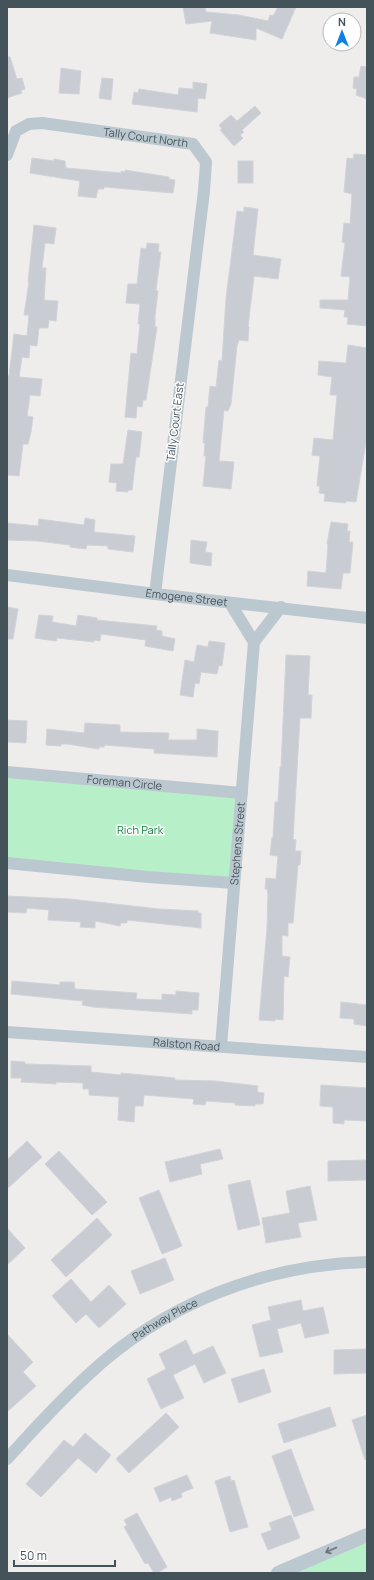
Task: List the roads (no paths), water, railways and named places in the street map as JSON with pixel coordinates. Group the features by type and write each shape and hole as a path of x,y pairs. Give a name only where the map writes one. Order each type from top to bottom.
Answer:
{"street":[{"name":"Tally Court North","path":"7,155 16,131 29,124 42,123 192,144 206,162 196,249"},
{"name":"Tally Court East","path":"155,594 196,249"},
{"name":"Emogene Street","path":"7,575 230,603 281,607 367,618"},
{"path":"230,603 254,642 281,607"},
{"name":"Stephens Street","path":"221,1046 254,642"},
{"name":"Foreman Circle","path":"7,772 242,793"},
{"path":"7,863 148,877 234,882"},
{"name":"Ralston Road","path":"7,1032 367,1057"},
{"name":"Pathway Place","path":"7,1459 87,1375 129,1341 173,1312 246,1282 287,1271 343,1262 367,1262"},
{"path":"278,1573 367,1534"}],"park label":[{"name":"Rich Park","path":"140,830"}]}
